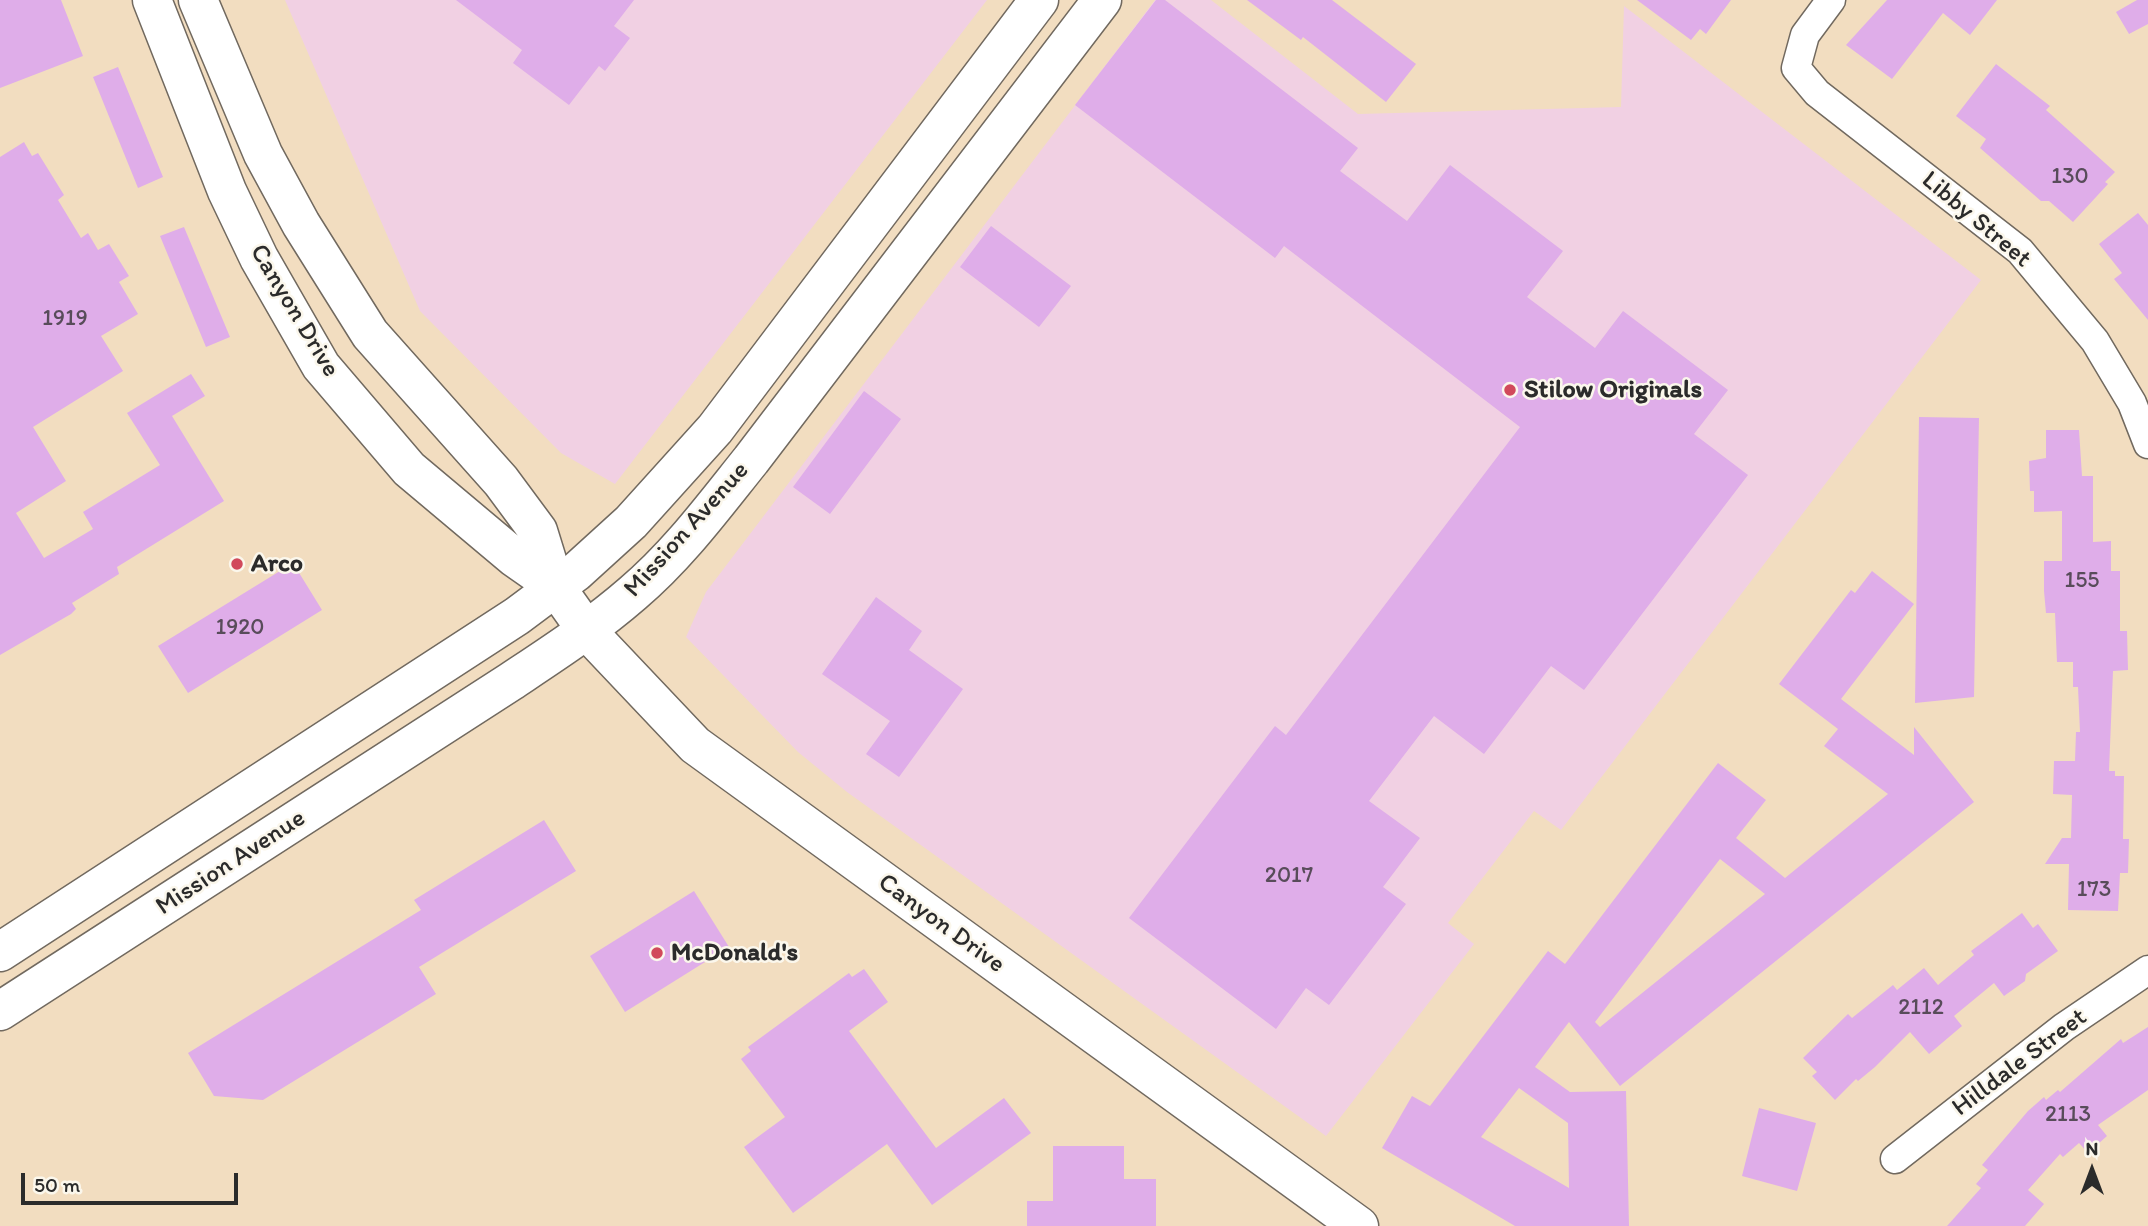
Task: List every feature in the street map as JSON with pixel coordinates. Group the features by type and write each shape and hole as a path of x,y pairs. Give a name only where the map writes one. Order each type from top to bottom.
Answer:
{"main road":[{"name":"Canyon Drive","path":"152,0 227,191 259,258 321,366 409,469 515,558 555,586"},
{"name":"Canyon Drive","path":"198,0 263,154 301,224 370,334 501,481 538,531 555,586 587,631 695,745 1359,1226"},
{"name":"Mission Avenue","path":"0,952 507,623 576,572 631,522 715,429 1039,0"},
{"name":"Mission Avenue","path":"0,1011 587,631 634,592 698,527 1102,0"},
{"path":"0,973 140,878 148,856"}],"street":[{"name":"Libby Street","path":"1831,0 1805,35 1796,68 1817,93 2020,251 2095,341 2132,403 2148,444"},
{"name":"Hilldale Street","path":"1895,1159 2064,1027 2148,970"}],"shaded area":[{"path":"285,0 987,0 615,484 561,453 420,311"},
{"path":"1155,0 1211,0 1358,114 1621,107 1624,6 1981,280 1561,830 1534,811 1448,923 1474,944 1326,1136 847,792 798,752 686,637 706,592"}],"building":[{"path":"0,0 61,0 83,56 0,88"},
{"path":"456,0 634,0 614,26 630,38 605,71 599,66 569,105 513,63 522,50"},
{"path":"1156,0 1165,0 1358,148 1340,171 1407,221 1450,165 1563,251 1527,297 1595,348 1623,311 1728,390 1694,434 1748,475 1584,690 1551,666 1484,754 1434,716 1369,801 1420,838 1383,887 1406,904 1329,1005 1306,988 1276,1029 1129,918 1275,726 1286,735 1520,427 1284,246 1275,258 1075,105"},
{"path":"1247,0 1332,0 1416,64 1386,102 1303,37 1301,40"},
{"path":"1637,0 1731,0 1706,34 1700,29 1691,40"},
{"path":"1887,0 1997,0 1970,35 1943,13 1892,79 1846,45"},
{"path":"2137,0 2148,0 2148,24 2129,34 2116,12"},
{"path":"1996,64 2050,106 2046,110 2115,172 2105,182 2108,184 2073,222 2049,201 2041,201 1980,148 1986,139 1956,116"},
{"path":"118,67 163,177 138,188 93,77"},
{"path":"24,142 32,156 38,153 64,195 58,200 81,238 88,233 98,250 109,244 129,276 119,282 138,314 101,336 123,371 33,427 66,481 16,513 44,558 93,529 83,512 160,465 127,413 191,374 205,396 172,416 224,501 117,567 119,574 72,603 76,609 71,614 0,655 0,157"},
{"path":"2138,213 2148,225 2148,320 2114,279 2122,273 2099,244"},
{"path":"991,226 1071,286 1039,327 960,267"},
{"path":"184,227 230,337 206,347 160,236"},
{"path":"864,391 901,419 830,514 793,487"},
{"path":"1919,417 1979,418 1974,697 1915,703"},
{"path":"2046,430 2079,430 2082,476 2093,476 2093,542 2111,541 2111,571 2120,571 2120,631 2127,631 2128,670 2113,671 2109,771 2115,771 2115,776 2124,776 2123,839 2129,839 2128,873 2120,873 2118,911 2068,910 2069,864 2045,864 2062,838 2071,838 2072,795 2053,794 2054,761 2075,761 2076,732 2080,732 2078,687 2073,687 2073,662 2057,662 2055,613 2046,613 2044,591 2044,561 2062,561 2062,511 2034,512 2034,491 2030,491 2029,461 2046,458"},
{"path":"293,563 322,610 188,693 158,646"},
{"path":"1872,571 1914,604 1841,699 1914,755 1914,727 1974,802 1620,1086 1569,1022 1535,1067 1570,1092 1626,1091 1629,1226 1515,1226 1382,1148 1412,1096 1430,1106 1548,951 1565,964 1718,763 1766,800 1736,838 1785,878 1888,794 1824,746 1838,729 1779,684 1851,590 1855,593","holes":["1720,859 1765,894 1600,1027 1595,1022","1519,1088 1568,1123 1569,1188 1481,1137"]},
{"path":"876,597 922,631 909,650 963,689 899,777 866,754 890,721 822,674"},
{"path":"544,820 576,871 419,967 436,994 263,1100 214,1096 188,1053 421,910 414,900"},
{"name":"McDonald's","path":"694,891 729,947 625,1012 590,956"},
{"path":"2022,913 2033,928 2038,924 2058,951 2026,974 2025,981 2004,996 1994,983 1954,1016 1962,1026 1929,1054 1910,1032 1875,1067 1858,1081 1856,1079 1835,1100 1812,1076 1817,1072 1803,1058 1848,1014 1852,1018 1893,985 1897,990 1924,968 1938,985 1974,955 1971,951"},
{"path":"864,969 888,1002 849,1031 936,1148 1004,1098 1031,1133 932,1205 887,1144 793,1213 744,1147 785,1117 741,1059 751,1051 748,1047 849,973 852,977"},
{"path":"2148,1027 2148,1090 2098,1125 2107,1136 2088,1153 2079,1143 2063,1157 2060,1154 2028,1190 2044,1204 2025,1226 1947,1226 1981,1188 1976,1184 1988,1170 1982,1165 2028,1111 2044,1097 2046,1100 2058,1090 2060,1092 2121,1039 2123,1043"},
{"path":"1759,1108 1816,1123 1797,1191 1742,1176"},
{"path":"1053,1146 1124,1146 1124,1179 1156,1179 1156,1226 1027,1226 1027,1201 1053,1201"}],"place":[{"name":"Stilow Originals","path":"1510,390"},
{"name":"Arco","path":"237,564"},
{"name":"McDonald's","path":"657,953"}]}
